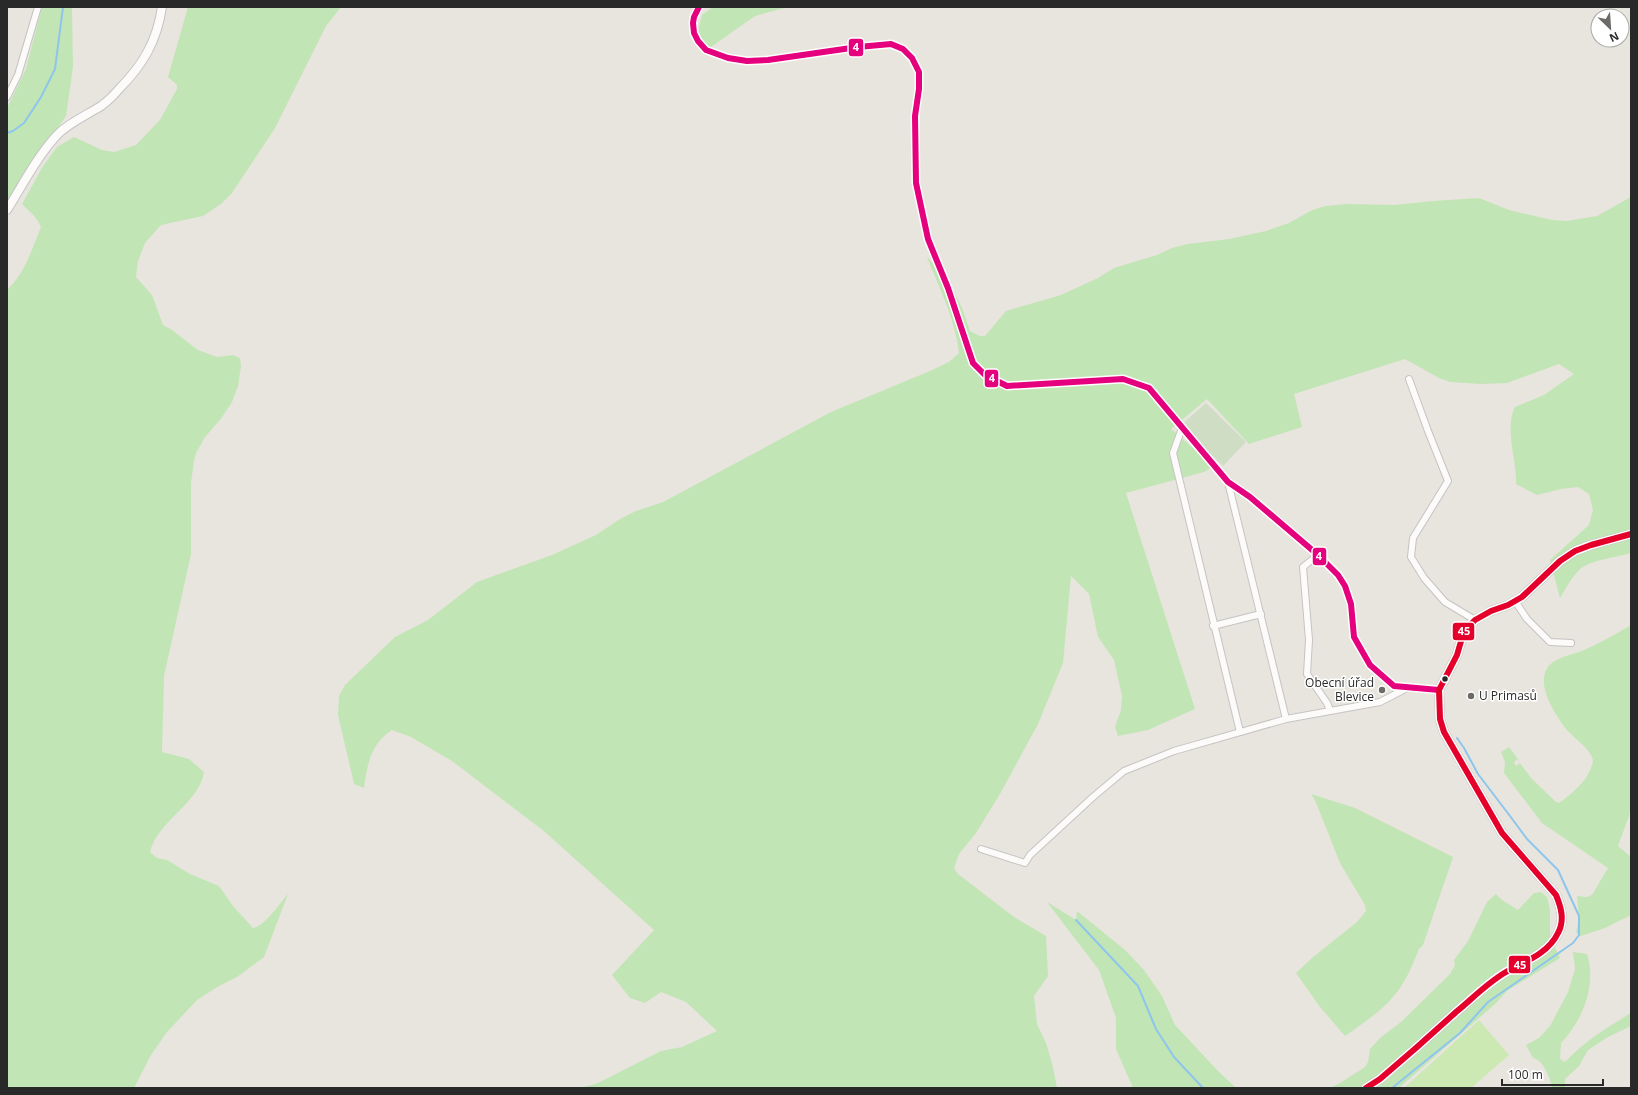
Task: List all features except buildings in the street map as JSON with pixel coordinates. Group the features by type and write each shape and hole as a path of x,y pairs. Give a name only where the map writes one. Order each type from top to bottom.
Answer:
{"street":[{"path":"7,97 18,75 38,7"},
{"path":"7,210 31,171 57,135 63,129 102,105 139,68 155,37 162,7"},
{"path":"699,7 693,23 694,33 698,41 706,50 728,58 747,61 768,60 858,47 891,44 903,49 912,58 919,72 919,89 915,116 916,183 928,239 948,288 973,363 985,375 1007,386 1123,379 1149,388 1228,482 1250,497 1318,555 1338,575 1345,586 1351,604 1354,637 1370,665 1394,686 1439,690"},
{"path":"1409,379 1448,481 1413,538 1411,557 1424,578 1445,602 1474,620"},
{"path":"1182,428 1172,453 1240,732"},
{"path":"1228,482 1286,719"},
{"path":"1366,1088 1380,1078 1486,986 1552,944 1559,933 1562,922 1561,908 1556,895 1502,833 1444,732 1440,719 1439,690 1457,655 1464,631 1474,620 1522,597 1560,561 1575,551 1631,534"},
{"path":"1318,555 1302,568 1309,640 1307,674 1327,703 1330,710"},
{"path":"1515,601 1527,619 1550,642 1572,643"},
{"path":"1213,626 1260,614"},
{"path":"981,849 1025,863 1030,855 1093,797 1124,771 1174,752 1286,719 1380,702 1407,688"}],"green space":[{"path":"42,7 72,7 73,67 66,116 52,136 34,157 7,201 7,108 26,69"},
{"path":"188,7 341,7 326,26 275,128 232,193 221,204 203,216 161,225 145,243 138,261 136,277 152,295 163,325 198,350 217,357 233,355 240,358 241,366 238,386 232,402 220,420 205,437 196,453 194,461 191,483 191,554 164,676 162,752 189,759 204,772 201,783 195,794 161,830 154,841 150,852 157,858 167,860 190,874 219,886 233,906 253,928 262,924 288,894 264,957 237,977 197,1000 167,1032 151,1055 134,1088 7,1088 7,290 19,276 41,227 35,217 22,204 43,166 57,147 74,137 102,150 114,152 136,145 160,120 177,89 177,85 168,77"},
{"path":"713,7 788,7 755,16 708,49 698,31 702,15"},
{"path":"1631,197 1631,553 1590,563 1580,569 1560,598 1550,560 1589,525 1593,510 1589,494 1578,487 1561,489 1537,495 1516,484 1511,435 1512,415 1515,407 1544,395 1574,374 1559,364 1507,383 1481,384 1450,382 1439,378 1405,359 1294,394 1302,427 1249,444 1207,399 1171,429 1214,466 1204,472 1126,493 1195,709 1148,730 1118,736 1115,727 1121,710 1122,696 1114,660 1098,637 1089,594 1071,576 1063,663 1038,724 1000,794 976,833 959,854 954,868 958,874 1014,917 1046,936 1048,976 1034,996 1037,1024 1046,1043 1057,1088 580,1088 598,1083 661,1051 682,1047 717,1031 686,1002 661,992 645,1003 630,998 612,975 654,930 545,832 452,761 411,737 392,730 385,735 379,741 371,755 364,788 354,784 338,715 339,696 345,685 395,637 428,620 477,582 552,555 596,535 620,519 636,511 663,502 831,412 930,371 949,362 959,353 951,316 927,257 947,278 962,308 970,331 980,336 985,336 1006,311 1061,295 1098,278 1114,268 1188,244 1229,239 1266,231 1289,223 1312,210 1326,206 1346,204 1394,205 1479,198 1509,210 1552,220 1567,221 1597,216"},
{"path":"1206,403 1246,442 1223,466 1181,425"},
{"path":"1631,625 1631,805 1629,816 1618,846 1631,857 1631,915 1605,928 1581,936 1576,932 1579,919 1577,896 1587,897 1592,895 1608,868 1542,823 1504,773 1505,762 1501,752 1509,747 1518,759 1514,762 1516,766 1520,763 1531,778 1556,802 1559,803 1570,795 1589,773 1593,760 1588,750 1566,729 1554,711 1546,694 1544,676 1547,669 1553,662 1590,647"},
{"path":"1311,794 1355,808 1453,857 1423,945 1419,949 1402,985 1383,1007 1368,1020 1345,1036 1320,1007 1296,973 1312,958 1357,922 1366,911 1365,905 1340,863 1315,800"},
{"path":"1541,892 1547,897 1550,910 1550,937 1560,958 1508,990 1495,1004 1400,1088 1330,1088 1365,1067 1368,1062 1370,1049 1380,1038 1401,1022 1450,974 1455,965 1454,960 1468,941 1487,902 1496,894 1502,900 1518,910 1534,893"},
{"path":"1047,902 1076,920 1077,911 1125,950 1144,970 1162,996 1175,1025 1236,1088 1133,1088 1116,1049 1116,1018 1099,970"},
{"path":"1573,952 1587,954 1590,966 1589,990 1582,1013 1569,1034 1561,1043 1560,1059 1565,1062 1588,1041 1631,1013 1631,1026 1608,1037 1588,1050 1579,1066 1565,1079 1565,1088 1553,1088 1544,1066 1533,1058 1526,1045 1539,1038 1550,1026 1568,992 1575,969"},
{"path":"1479,1020 1509,1055 1471,1088 1404,1088"}],"waterway":[{"path":"7,133 13,131 24,123 41,97 55,69 63,7"},
{"path":"1392,1088 1460,1033 1488,1002 1573,943 1579,935 1579,916 1558,870 1527,839 1478,774 1457,738"},
{"path":"1076,920 1138,986 1156,1029 1174,1057 1203,1088"}],"transit line":[{"name":"4","path":"699,7 693,23 694,33 698,41 706,50 728,58 747,61 768,60 858,47 891,44 903,49 912,58 919,72 919,89 915,116 916,183 928,239 948,288 973,363 985,375 1007,386 1123,379 1149,388 1228,482 1250,497 1318,555 1338,575 1345,586 1351,604 1354,637 1370,665 1394,686 1439,690"},
{"name":"45","path":"1366,1088 1380,1079 1492,981 1542,952 1554,940 1560,928 1562,918 1561,909 1556,895 1502,833 1444,732 1440,719 1439,690 1457,655 1464,631 1475,620 1522,597 1560,561 1575,551 1631,534"}],"place":[{"name":"Obecní úřad Blevice","path":"1382,690"},
{"name":"U Primasů","path":"1471,696"}]}
